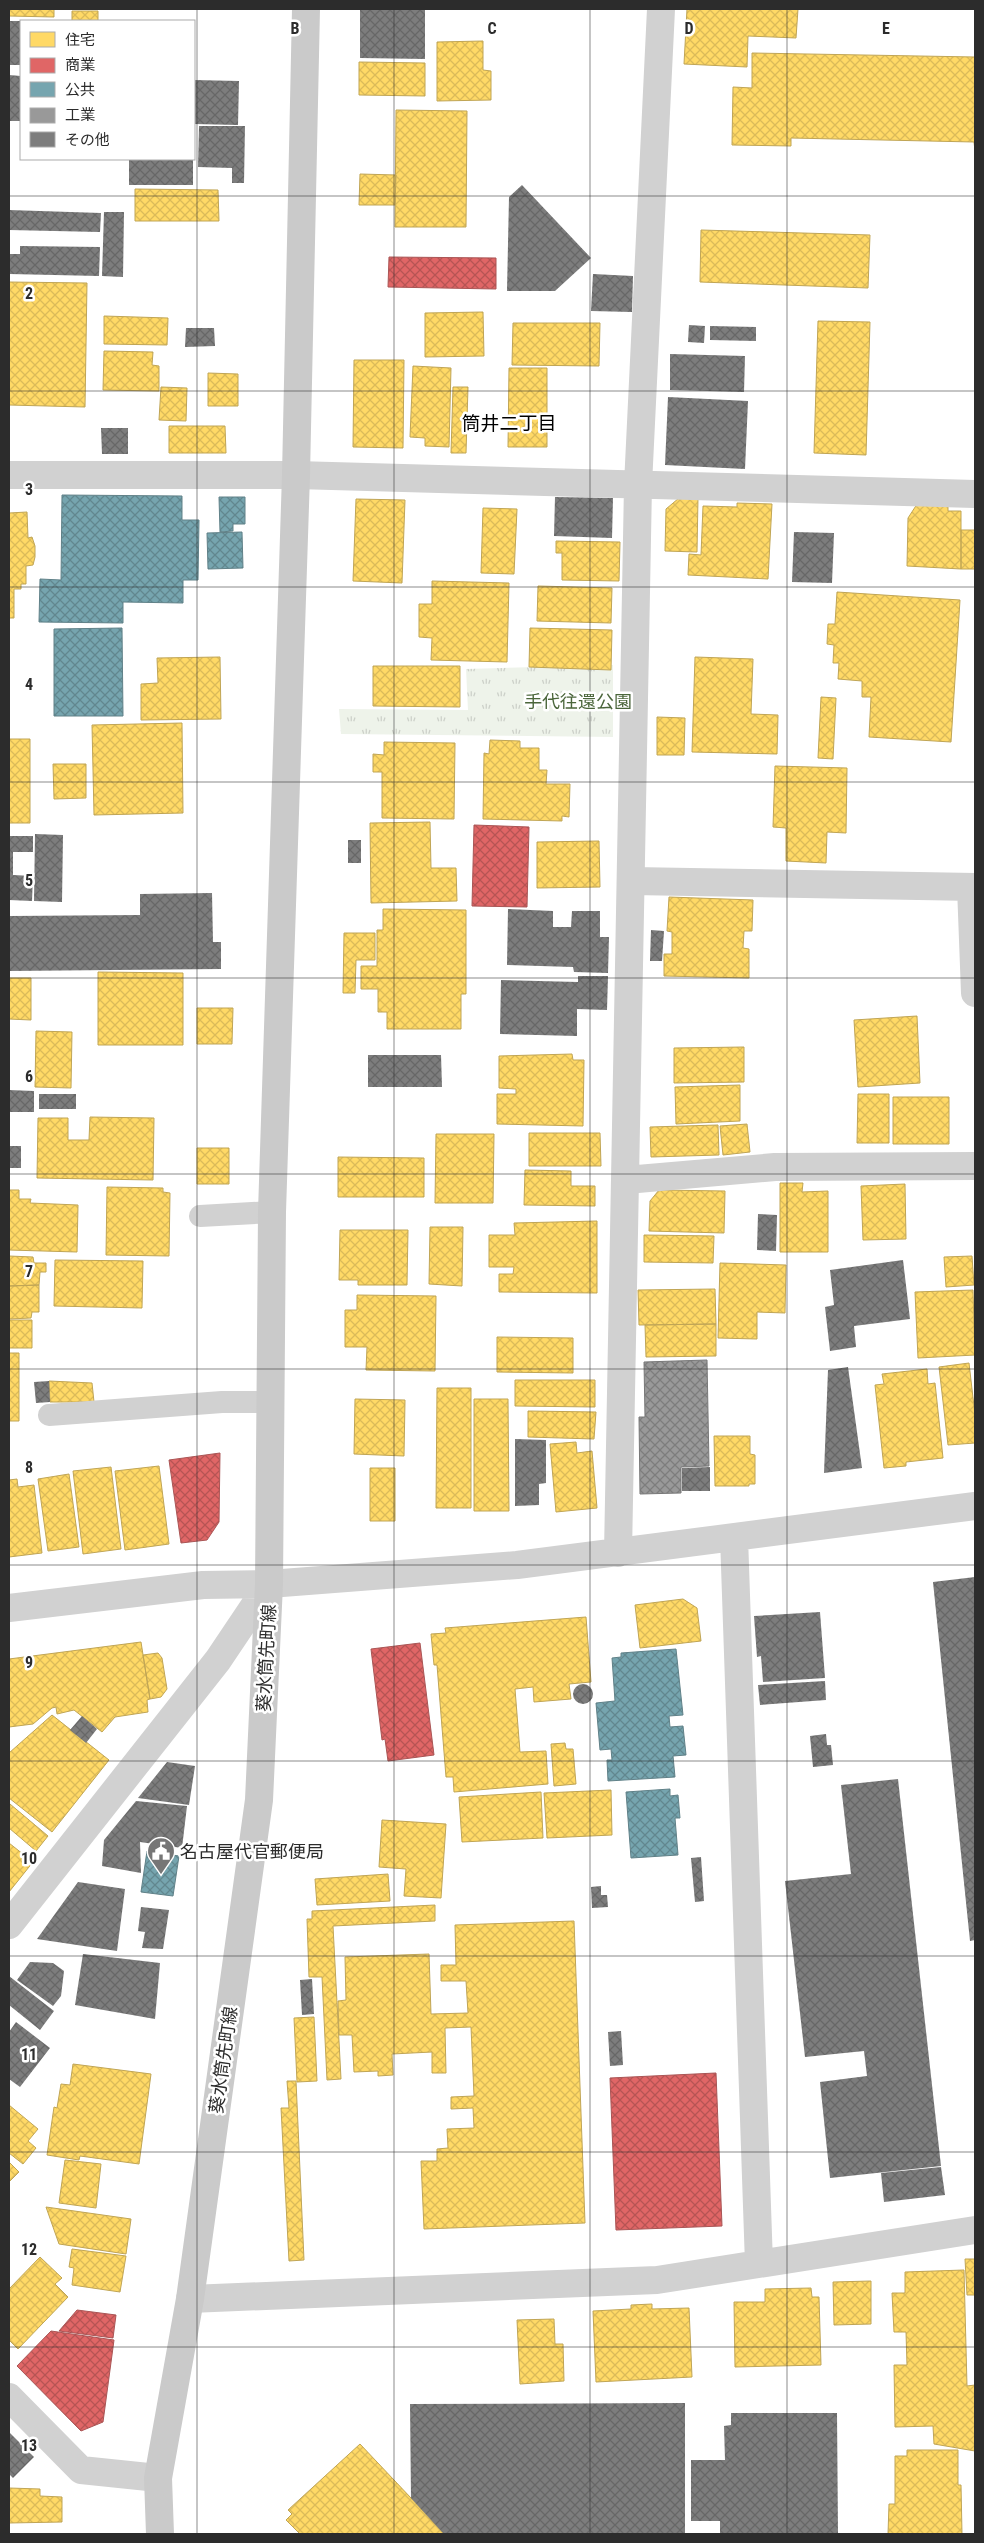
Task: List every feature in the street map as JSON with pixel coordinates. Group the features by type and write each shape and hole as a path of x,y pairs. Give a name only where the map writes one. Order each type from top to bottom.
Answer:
{"street":[{"name":"葵水筒先町線","path":"160,2534 158,2478 190,2299 259,1800 269,1584 272,1212 296,475 306,9"},
{"path":"618,1553 638,485 660,9"},
{"path":"9,475 296,475 975,494"},
{"path":"632,882 973,887 975,993"},
{"path":"626,1180 775,1167 975,1166"},
{"path":"9,1608 203,1585 269,1584 517,1565 975,1506"},
{"path":"734,1537 759,2264"},
{"path":"9,1924 218,1660 269,1584"},
{"path":"190,2299 657,2280 975,2230"},
{"path":"9,2397 81,2470 158,2478"}],"lane":[{"path":"200,1216 272,1212"},
{"path":"49,1415 222,1402 270,1402"}],"green space":[{"name":"手代往還公園","path":"613,665 613,737 341,734 339,709 468,710 466,669"}],"building: 住宅":[{"path":"9,9 54,9 54,17 9,16"},
{"path":"687,9 798,9 796,38 748,36 747,67 684,64"},
{"path":"72,11 98,11 98,20 72,20"},
{"path":"483,41 483,70 491,71 491,100 437,101 437,42"},
{"path":"752,53 975,57 975,151 974,142 791,138 791,146 732,145 733,87 752,88"},
{"path":"359,62 425,63 425,96 359,95"},
{"path":"396,110 467,111 466,227 395,227"},
{"path":"360,174 396,175 395,205 359,205"},
{"path":"135,189 218,190 219,221 135,221"},
{"path":"701,230 870,235 868,288 700,282"},
{"path":"9,282 87,283 85,407 9,405"},
{"path":"483,312 484,356 425,357 425,313"},
{"path":"104,316 168,318 167,345 104,344"},
{"path":"818,321 870,322 866,455 814,453"},
{"path":"513,323 600,323 599,366 512,365"},
{"path":"104,351 153,352 152,365 159,366 159,391 103,390"},
{"path":"354,360 404,360 403,448 353,447"},
{"path":"413,366 451,368 449,447 425,446 425,438 410,437"},
{"path":"509,368 547,368 547,447 508,447"},
{"path":"208,373 238,374 238,406 208,406"},
{"path":"161,387 187,388 186,421 159,420"},
{"path":"453,387 468,387 466,453 451,453"},
{"path":"169,426 225,426 226,453 169,453"},
{"path":"948,497 948,511 961,511 961,569 907,566 908,518 921,498"},
{"path":"679,498 698,498 697,552 665,551 666,509"},
{"path":"356,499 405,500 402,583 353,581"},
{"path":"737,503 772,504 768,579 688,575 689,554 701,555 703,506 737,507"},
{"path":"483,508 517,509 514,574 481,573"},
{"path":"27,512 28,538 32,537 35,546 35,557 33,565 26,566 26,584 21,584 21,589 14,589 14,618 9,618 9,513"},
{"path":"961,530 975,530 975,569 961,569"},
{"path":"556,541 620,542 619,581 562,580 562,553 556,553"},
{"path":"432,581 509,583 507,662 431,660 432,638 419,637 419,604 432,604"},
{"path":"538,586 612,588 611,623 537,621"},
{"path":"837,592 960,600 951,742 869,737 871,697 862,697 862,681 838,679 839,663 833,663 834,645 827,644 828,624 835,624"},
{"path":"530,628 612,630 611,670 529,667"},
{"path":"220,657 221,719 141,720 141,684 158,683 157,658"},
{"path":"695,657 753,659 751,714 778,715 777,754 692,752"},
{"path":"373,666 460,666 460,707 373,706"},
{"path":"821,697 836,698 833,759 818,758"},
{"path":"657,717 685,718 684,755 657,755"},
{"path":"182,723 183,813 94,815 92,725"},
{"path":"9,739 30,739 30,823 9,823"},
{"path":"490,740 520,741 520,748 539,748 539,770 547,770 546,784 570,784 569,817 562,816 562,821 483,819 484,753 489,754"},
{"path":"384,742 455,743 454,819 382,818 382,772 373,772 373,754 384,755"},
{"path":"53,764 86,764 86,798 54,799"},
{"path":"775,766 847,768 846,833 827,832 826,863 786,861 786,828 773,827"},
{"path":"430,822 431,868 456,868 457,901 371,903 370,823"},
{"path":"599,841 600,887 537,888 537,842"},
{"path":"669,897 753,900 752,931 744,931 743,948 749,949 749,978 664,976 664,954 672,954 672,932 667,931"},
{"path":"383,909 466,910 466,994 461,994 461,1029 387,1029 387,1012 378,1012 378,989 361,989 361,966 377,966 377,930 383,930"},
{"path":"344,933 375,933 375,960 356,960 355,993 343,993"},
{"path":"98,972 183,973 183,1045 98,1045"},
{"path":"9,978 31,978 31,1020 9,1019"},
{"path":"197,1008 233,1008 232,1044 197,1044"},
{"path":"917,1016 920,1083 858,1087 854,1020"},
{"path":"36,1031 72,1032 71,1088 35,1087"},
{"path":"744,1047 744,1082 674,1083 674,1048"},
{"path":"572,1054 573,1060 584,1060 583,1126 497,1124 497,1094 516,1094 516,1089 499,1088 499,1056"},
{"path":"740,1085 740,1121 676,1124 675,1087"},
{"path":"858,1094 889,1094 889,1143 857,1143"},
{"path":"893,1097 949,1097 949,1144 893,1144"},
{"path":"90,1117 154,1118 153,1180 37,1178 38,1118 68,1118 68,1140 89,1140"},
{"path":"747,1124 750,1152 723,1155 720,1126"},
{"path":"718,1125 719,1155 651,1157 650,1127"},
{"path":"529,1133 600,1133 601,1166 529,1166"},
{"path":"436,1134 494,1134 493,1203 435,1203"},
{"path":"197,1148 229,1148 229,1184 197,1184"},
{"path":"338,1157 424,1158 424,1197 338,1197"},
{"path":"525,1170 571,1171 571,1186 595,1186 595,1206 524,1205"},
{"path":"780,1183 803,1183 802,1192 828,1191 828,1252 780,1252"},
{"path":"905,1184 906,1239 863,1240 861,1186"},
{"path":"107,1187 163,1188 163,1192 170,1193 169,1256 106,1255"},
{"path":"9,1190 19,1190 19,1199 31,1199 30,1203 78,1205 77,1252 9,1250"},
{"path":"659,1190 725,1191 724,1233 649,1231 650,1201"},
{"path":"597,1221 597,1293 499,1292 499,1274 513,1274 514,1267 489,1267 489,1235 515,1235 514,1223"},
{"path":"430,1227 463,1227 462,1286 429,1284"},
{"path":"340,1230 408,1230 407,1285 358,1285 358,1280 339,1280"},
{"path":"644,1235 714,1236 713,1263 644,1262"},
{"path":"9,1256 33,1257 34,1263 46,1263 46,1272 40,1272 39,1285 9,1286"},
{"path":"972,1256 974,1285 946,1287 944,1257"},
{"path":"55,1260 143,1261 142,1308 54,1306"},
{"path":"720,1263 786,1265 785,1313 757,1312 757,1339 718,1338"},
{"path":"39,1285 39,1312 32,1312 31,1318 9,1319 9,1286"},
{"path":"715,1289 716,1324 639,1325 638,1290"},
{"path":"973,1290 975,1355 918,1358 915,1292"},
{"path":"357,1295 436,1296 435,1371 366,1370 367,1347 345,1347 345,1310 357,1310"},
{"path":"9,1320 32,1320 32,1348 9,1348"},
{"path":"716,1324 716,1356 646,1357 645,1325"},
{"path":"497,1337 573,1338 573,1373 497,1372"},
{"path":"9,1353 19,1353 19,1421 9,1421"},
{"path":"969,1363 975,1415 975,1443 948,1445 939,1367"},
{"path":"927,1369 928,1384 935,1383 943,1458 906,1462 906,1466 884,1468 875,1385 884,1384 882,1374"},
{"path":"515,1380 595,1380 595,1407 515,1406"},
{"path":"49,1381 92,1383 94,1402 50,1402"},
{"path":"437,1388 471,1388 471,1508 436,1508"},
{"path":"355,1399 405,1400 404,1456 354,1454"},
{"path":"474,1399 508,1399 509,1511 474,1511"},
{"path":"528,1411 596,1412 594,1439 528,1437"},
{"path":"714,1436 750,1436 750,1454 755,1455 755,1484 749,1484 749,1486 715,1486"},
{"path":"576,1442 577,1453 592,1451 597,1508 556,1512 550,1444"},
{"path":"159,1466 169,1544 125,1550 115,1471"},
{"path":"111,1467 121,1549 83,1554 73,1471"},
{"path":"370,1468 395,1468 395,1521 370,1521"},
{"path":"69,1474 79,1547 48,1551 38,1479"},
{"path":"17,1479 18,1487 34,1485 42,1553 9,1557 9,1480"},
{"path":"683,1599 697,1608 701,1641 640,1648 635,1605"},
{"path":"586,1617 591,1682 569,1684 571,1699 534,1702 533,1687 515,1689 520,1752 546,1751 548,1784 454,1792 453,1777 446,1777 437,1665 434,1665 431,1634 446,1633 445,1628"},
{"path":"141,1642 150,1699 147,1700 148,1712 115,1717 102,1732 74,1710 57,1714 56,1707 52,1708 33,1724 9,1727 9,1659"},
{"path":"158,1653 162,1658 167,1689 161,1697 150,1699 143,1655"},
{"path":"52,1715 109,1760 52,1832 9,1798 9,1753"},
{"path":"565,1743 566,1749 573,1749 576,1784 554,1786 551,1744"},
{"path":"611,1790 612,1835 547,1838 544,1793"},
{"path":"541,1792 543,1838 462,1842 459,1797"},
{"path":"10,1804 48,1836 36,1851 9,1828"},
{"path":"382,1820 446,1824 441,1898 404,1896 406,1869 379,1867"},
{"path":"9,1843 33,1862 9,1892"},
{"path":"388,1874 390,1901 317,1905 315,1879"},
{"path":"435,1905 435,1921 333,1926 341,2079 327,2080 322,1977 309,1977 307,1919 312,1919 312,1911"},
{"path":"574,1921 585,2223 424,2229 421,2161 437,2161 437,2149 448,2148 447,2129 474,2128 473,2108 451,2109 451,2097 474,2096 471,2027 445,2028 446,2073 432,2073 432,2052 392,2054 393,2075 378,2076 378,2071 354,2072 352,2035 339,2035 338,2001 346,2000 345,1957 429,1954 431,2014 468,2013 466,1981 441,1981 441,1965 456,1965 455,1925"},
{"path":"314,2017 317,2081 297,2082 294,2018"},
{"path":"73,2064 151,2074 139,2164 80,2156 79,2160 47,2155 54,2107 57,2108 61,2084 70,2085"},
{"path":"287,2081 296,2081 304,2260 289,2261 281,2108 289,2108"},
{"path":"9,2105 38,2129 28,2141 36,2148 23,2164 9,2153"},
{"path":"65,2160 101,2164 96,2208 59,2203"},
{"path":"9,2162 19,2172 9,2182"},
{"path":"46,2207 131,2219 126,2254 59,2244"},
{"path":"72,2249 126,2256 120,2292 72,2285 74,2268 69,2267"},
{"path":"40,2257 62,2278 55,2284 68,2297 18,2349 9,2340 9,2289"},
{"path":"965,2259 975,2259 975,2295 967,2295"},
{"path":"964,2270 967,2386 975,2385 975,2451 934,2444 933,2426 895,2427 894,2365 907,2365 906,2332 894,2332 892,2293 905,2293 905,2272"},
{"path":"871,2281 871,2324 834,2325 833,2282"},
{"path":"811,2288 812,2297 819,2297 821,2365 735,2367 734,2302 765,2302 765,2289"},
{"path":"652,2304 652,2309 689,2308 692,2377 596,2382 593,2311 631,2309 631,2305"},
{"path":"554,2319 555,2344 563,2344 564,2381 520,2384 517,2320"},
{"path":"360,2444 444,2534 300,2534 286,2520 292,2514 288,2510"},
{"path":"907,2450 958,2450 958,2485 961,2485 962,2534 888,2534 889,2504 895,2504 895,2456 907,2456"},
{"path":"9,2488 40,2489 40,2496 62,2497 62,2522 9,2523"}],"building: 商業":[{"path":"389,257 496,258 496,289 388,287"},
{"path":"474,825 529,827 527,907 472,906"},
{"path":"220,1453 219,1522 207,1540 181,1543 169,1460"},
{"path":"420,1643 434,1755 388,1761 385,1739 382,1740 371,1649"},
{"path":"716,2073 722,2226 616,2230 610,2078"},
{"path":"77,2310 116,2315 113,2338 59,2331"},
{"path":"51,2331 114,2340 103,2422 81,2431 17,2366"}],"building: 公共":[{"path":"62,495 182,496 182,520 199,520 198,580 183,580 183,603 123,602 123,623 39,622 40,579 61,580"},
{"path":"219,497 245,497 245,524 233,524 233,531 220,532"},
{"path":"242,532 243,568 208,569 207,533"},
{"path":"122,628 123,716 54,716 54,629"},
{"path":"676,1649 683,1715 669,1716 670,1727 683,1726 686,1755 673,1756 675,1777 608,1781 607,1760 612,1760 611,1749 600,1750 596,1703 615,1701 612,1658 621,1657 621,1653"},
{"path":"670,1789 670,1796 678,1795 680,1818 675,1818 678,1855 631,1858 626,1792"},
{"path":"147,1851 179,1856 173,1896 141,1892"}],"building: 工業":[{"path":"707,1360 709,1466 681,1467 681,1493 640,1494 639,1417 645,1417 644,1362"}],"building: その他":[{"path":"360,9 425,9 425,59 360,58"},
{"path":"9,21 20,21 20,65 9,65"},
{"path":"9,75 20,76 20,121 9,121"},
{"path":"195,80 239,81 238,125 195,124"},
{"path":"199,126 245,126 244,183 232,183 232,168 198,167"},
{"path":"129,160 193,160 193,185 129,185"},
{"path":"522,185 591,258 555,291 507,291 509,197"},
{"path":"9,210 101,213 100,232 9,230"},
{"path":"104,212 124,212 123,277 102,276"},
{"path":"20,246 100,247 99,276 9,274 9,254 20,254"},
{"path":"593,274 633,276 632,312 591,311"},
{"path":"689,325 705,326 704,343 688,342"},
{"path":"710,326 756,327 756,341 710,340"},
{"path":"186,328 214,328 215,346 185,347"},
{"path":"670,354 745,356 744,392 670,390"},
{"path":"668,397 748,401 745,469 665,465"},
{"path":"101,428 128,428 128,454 102,454"},
{"path":"555,497 613,498 612,538 554,536"},
{"path":"794,532 834,533 832,583 792,582"},
{"path":"35,834 63,835 62,902 34,901"},
{"path":"9,836 33,836 33,852 13,852 13,875 33,876 32,901 9,900"},
{"path":"348,840 361,840 361,863 348,863"},
{"path":"212,893 213,942 221,942 221,969 9,971 9,916 140,915 140,894"},
{"path":"508,909 553,911 553,927 571,927 572,911 600,911 600,937 609,937 608,973 574,972 573,967 507,965"},
{"path":"651,930 664,931 662,961 650,961"},
{"path":"578,976 608,976 607,1010 577,1009 577,1036 500,1034 501,980 578,982"},
{"path":"368,1055 441,1055 442,1087 368,1087"},
{"path":"9,1090 34,1091 34,1112 9,1112"},
{"path":"39,1094 76,1094 76,1109 39,1109"},
{"path":"9,1146 21,1146 21,1168 9,1168"},
{"path":"758,1214 777,1215 776,1251 757,1250"},
{"path":"903,1260 910,1319 854,1326 856,1347 830,1351 825,1307 834,1305 830,1270"},
{"path":"848,1367 862,1468 824,1473 828,1370"},
{"path":"49,1381 50,1402 36,1403 34,1382"},
{"path":"515,1439 546,1440 546,1483 539,1484 539,1505 515,1506"},
{"path":"710,1467 710,1491 682,1491 682,1468"},
{"path":"975,1577 975,1940 970,1941 933,1582"},
{"path":"820,1612 825,1678 763,1682 761,1656 757,1657 754,1616"},
{"path":"825,1681 826,1700 760,1705 758,1685"},
{"path":"583,1684 590,1687 593,1694 590,1701 583,1704 576,1701 573,1694 576,1687"},
{"path":"82,1716 97,1729 86,1743 70,1730"},
{"path":"826,1734 827,1745 831,1745 833,1765 813,1767 810,1736"},
{"path":"167,1762 195,1766 189,1805 138,1798"},
{"path":"898,1779 941,2166 830,2178 820,2082 867,2076 864,2051 805,2057 785,1881 851,1874 841,1785"},
{"path":"136,1801 187,1806 182,1848 140,1842 141,1873 102,1866 104,1840"},
{"path":"701,1857 704,1901 695,1902 691,1858"},
{"path":"78,1882 125,1889 117,1951 37,1939"},
{"path":"601,1886 601,1895 607,1895 608,1907 592,1908 591,1887"},
{"path":"141,1907 169,1910 163,1949 142,1948 145,1932 138,1931"},
{"path":"83,1954 160,1963 155,2019 75,2005"},
{"path":"30,1962 53,1963 64,1971 61,1996 53,2006 17,1980"},
{"path":"9,1976 54,2011 40,2030 9,2005"},
{"path":"312,1979 314,2014 302,2015 300,1980"},
{"path":"16,2022 50,2048 20,2087 9,2079 9,2032"},
{"path":"621,2031 623,2065 610,2066 608,2032"},
{"path":"941,2167 945,2195 884,2202 881,2173"},
{"path":"685,2403 685,2534 444,2534 411,2498 410,2404"},
{"path":"731,2413 837,2413 838,2534 720,2534 720,2521 691,2521 691,2460 725,2460 724,2426 731,2425"},
{"path":"9,2432 34,2457 13,2478 9,2474"}],"place":[{"name":"名古屋代官郵便局","path":"161,1875"}],"district":[{"name":"筒井二丁目","path":"509,423"}]}
